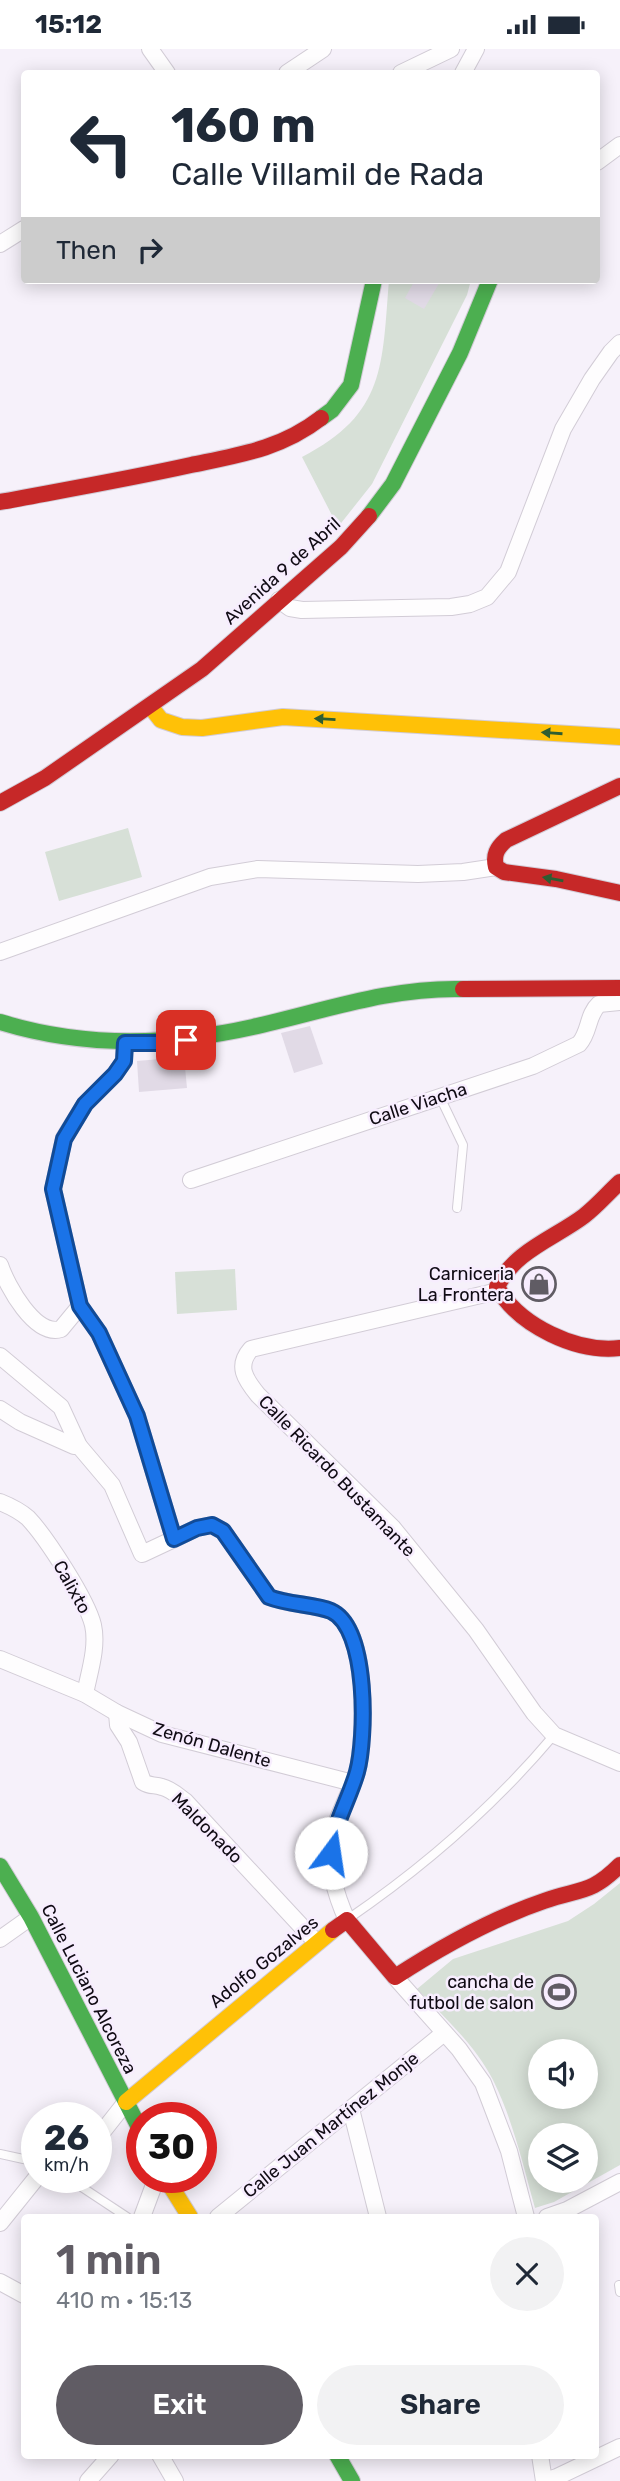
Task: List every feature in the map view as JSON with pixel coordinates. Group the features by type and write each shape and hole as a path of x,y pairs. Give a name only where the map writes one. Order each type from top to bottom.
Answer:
{"main road":[{"path":"0,502 268,449 303,432 332,410 351,385 373,284"},
{"name":"Avenida 9 de Abril","path":"0,803 44,778 202,669 341,547 393,484 460,353 488,284"},
{"path":"150,705 161,720 181,727 284,717 620,737"},
{"path":"620,786 506,840 494,853 496,867 504,872 556,879 620,893"},
{"path":"0,1022 54,1035 125,1043 165,1043 252,1027 354,999 414,990 620,988"},
{"path":"620,1182 583,1218 514,1262 498,1281 498,1291 505,1302 518,1312 573,1342 590,1348 620,1348"},
{"path":"347,1920 395,1977 444,1945 544,1901 595,1886 620,1865"},
{"name":"Calle Luciano Alcoreza","path":"0,1866 31,1917 126,2102"},
{"name":"Adolfo Gozalves","path":"126,2102 316,1942 347,1920"},
{"path":"174,2193 188,2214"},
{"path":"339,2459 352,2481"}],"street":[{"path":"150,49 165,70"},
{"path":"291,70 323,49"},
{"path":"407,70 451,49"},
{"path":"465,70 476,49"},
{"path":"600,160 620,145"},
{"path":"0,244 21,231"},
{"path":"279,600 290,608 302,610 412,609 470,604 487,597 508,572 563,429 592,379 620,343"},
{"path":"0,952 210,877 258,869 418,874 496,867"},
{"name":"Calle Viacha","path":"191,1180 533,1066 572,1048 585,1038 595,1007 620,1002"},
{"path":"125,1043 124,1061 85,1104 64,1139 53,1189 80,1306 99,1333 133,1405 174,1539"},
{"path":"0,1265 12,1293 45,1327 61,1329 80,1306"},
{"name":"Calle Ricardo Bustamante","path":"498,1291 251,1349 242,1364 247,1381 277,1414 393,1528 476,1630 534,1713 554,1735 620,1763"},
{"path":"0,1356 61,1407 79,1446 112,1485 142,1554 197,1528 212,1525 223,1531 269,1597 332,1611 345,1623 354,1640 362,1686 361,1742 357,1770 332,1836 331,1853 340,1904 347,1920"},
{"path":"0,1409 20,1422 79,1446"},
{"name":"Calixto","path":"0,1501 27,1517 47,1543 69,1577 93,1625 94,1651 85,1694"},
{"name":"Zenón Dalente","path":"0,1658 85,1694 117,1713 162,1734 353,1783"},
{"name":"Maldonado","path":"117,1713 118,1725 129,1742 143,1781 172,1791 185,1801 316,1942"},
{"path":"0,1938 31,1917"},
{"path":"395,1977 473,2067 490,2099 509,2151 525,2214"},
{"name":"Calle Juan Martínez Monje","path":"222,2214 443,2033"},
{"name":"Adolfo Gozalves","path":"112,2120 126,2102"},
{"path":"351,2109 377,2214"},
{"path":"555,2214 617,2190"},
{"path":"0,2223 24,2193"},
{"path":"143,2214 151,2193"},
{"path":"0,2282 21,2293"},
{"path":"599,2457 620,2447"},
{"path":"88,2481 107,2459"},
{"path":"162,2459 175,2481"},
{"path":"541,2459 544,2481 595,2459"}],"lane":[{"path":"440,1097 463,1145 457,1208"},
{"name":"Adolfo Gozalves","path":"347,1920 419,1867 525,1769 554,1735"},
{"path":"0,2154 21,2159"},
{"path":"91,2193 123,2214"}],"shaded area":[{"path":"389,284 470,284 467,295 372,484 338,527 302,457 330,441 365,405 381,362"},
{"path":"128,828 142,877 59,901 45,852"},
{"path":"235,1269 237,1310 177,1314 175,1272"},
{"path":"620,1883 620,2165 598,2177 598,2123 528,2123 528,2182 512,2127 486,2067 468,2043 417,1989 453,1959 568,1921"},
{"path":"531,2193 570,2193 554,2202 535,2208"}],"building":[{"path":"413,284 439,284 424,309 405,298"},
{"path":"310,1026 323,1064 294,1073 281,1033"},
{"path":"184,1057 187,1088 139,1092 137,1061"}],"traffic: fast":[{"path":"321,418 332,410 351,385 373,284"},
{"path":"369,516 393,484 460,353 488,284"},
{"path":"0,1022 95,1040 158,1041 253,1027 383,996 436,989 463,989"},
{"path":"0,1866 31,1917 126,2102"},
{"path":"339,2459 352,2481"}],"traffic: slow":[{"path":"150,706 161,720 182,727 202,728 283,717 620,737"},
{"path":"126,2102 333,1930"},
{"path":"175,2193 188,2214"}],"traffic: jam":[{"path":"0,502 243,454 291,437 321,418"},
{"path":"0,803 45,778 202,669 341,547 369,516"},
{"path":"620,786 506,840 495,855 496,867 504,872 556,879 620,893"},
{"path":"463,989 620,988"},
{"path":"620,1182 584,1216 524,1255 504,1275 497,1287 519,1314 551,1334 586,1346 620,1348"},
{"path":"333,1930 347,1920 395,1977 486,1925 524,1908 592,1886 620,1865"}],"place":[{"name":"Carniceria La Frontera","path":"539,1284"},
{"name":"cancha de futbol de salon","path":"559,1992"}],"route":[{"path":"186,1040 125,1043 124,1061 85,1104 64,1139 55,1171 55,1206 80,1306 99,1333 125,1385 174,1539 197,1528 212,1525 223,1531 269,1597 332,1611 345,1623 354,1640 362,1686 361,1742 357,1770 332,1836 331,1853"}]}
